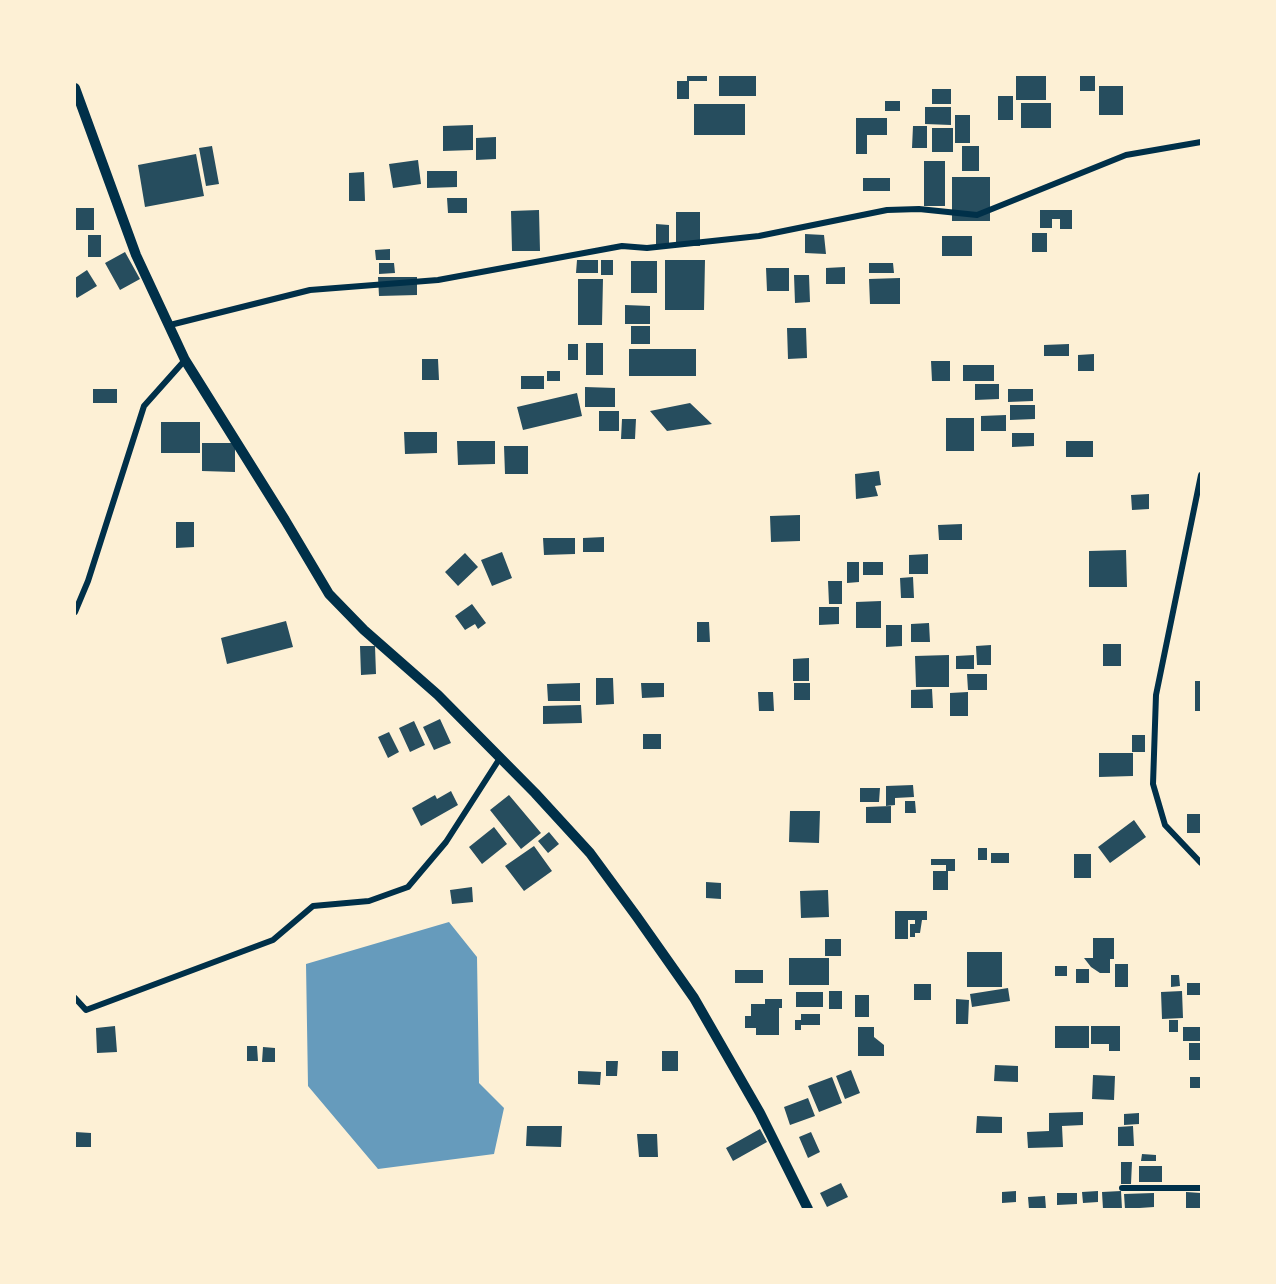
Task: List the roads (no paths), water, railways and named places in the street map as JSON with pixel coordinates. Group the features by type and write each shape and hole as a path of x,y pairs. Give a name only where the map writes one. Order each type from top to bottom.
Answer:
{"street":[{"path":"75,88 136,255 185,360 329,594 364,630 438,695 590,853 638,916 694,998 760,1113 808,1209"},
{"path":"170,325 310,290 438,280 622,246 647,248 759,236 887,210 919,209 977,214 1126,155 1201,142"},
{"path":"75,612 88,581 144,405 185,360"},
{"path":"1201,475 1156,695 1153,784 1165,825 1201,863"},
{"path":"75,998 86,1010 273,940 313,906 369,901 408,887 446,842 500,758"},
{"path":"1122,1188 1201,1188"}],"water":[{"path":"449,922 477,957 479,1083 504,1108 494,1154 378,1169 308,1086 306,964"}]}
